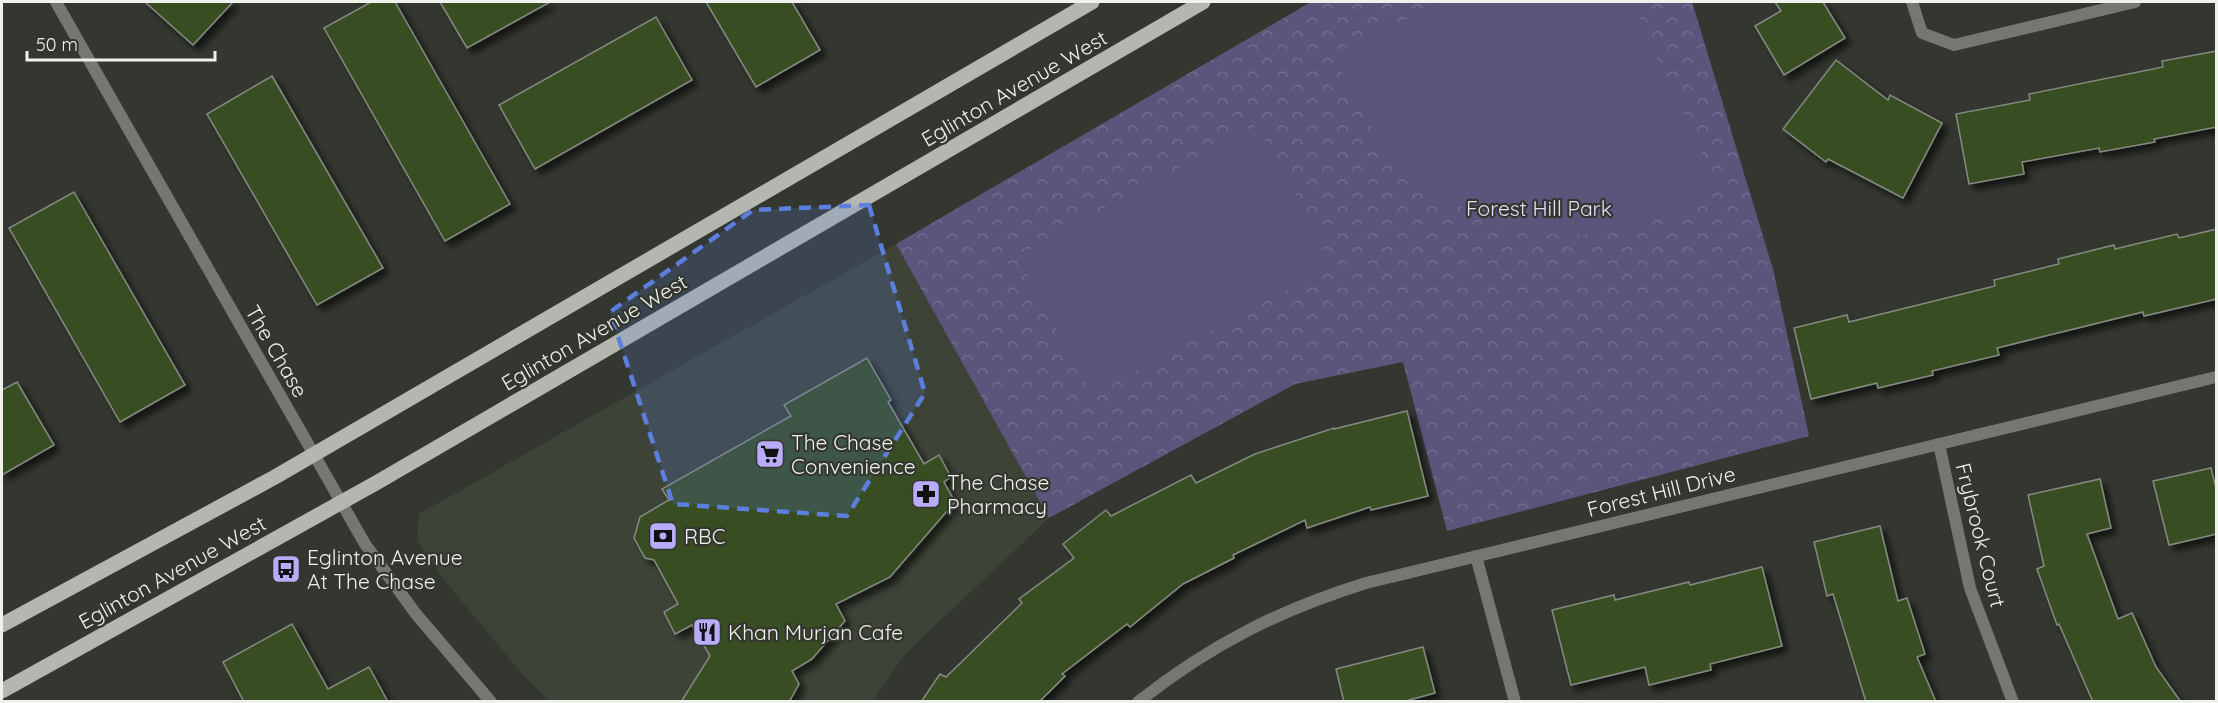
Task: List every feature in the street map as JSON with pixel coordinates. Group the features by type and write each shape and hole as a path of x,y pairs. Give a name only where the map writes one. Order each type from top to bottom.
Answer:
{"main road":[{"name":"Eglinton Avenue West","path":"2,626 314,454 1092,2"},
{"name":"Eglinton Avenue West","path":"2,691 342,502 1203,2"}],"street":[{"name":"The Chase","path":"56,2 365,544 416,614 491,702"},
{"path":"1912,2 1922,33 1954,45 2135,2"},
{"name":"Forest Hill Drive","path":"1138,702 1207,652 1276,615 1320,597 1366,583 2217,377"},
{"name":"Frybrook Court","path":"1939,444 1970,588 2013,702"},
{"path":"1476,556 1515,702"}],"highlighted area":[{"path":"869,205 925,393 847,516 673,504 610,312 753,210"}],"shaded area":[{"path":"896,244 1049,518 906,653 872,702 549,701 519,670 440,575 417,540 419,514"}],"green space":[{"name":"Forest Hill Park","path":"1311,2 1692,2 1773,269 1809,436 1447,531 1403,362 1295,384 1049,518 896,244"},
{"path":"1442,2 1631,2 1718,187 1671,215 1620,228 1568,236 1519,228 1495,221 1448,200 1426,187 1390,153 1373,130 1334,54"},
{"path":"1257,125 1333,265 1093,395 1017,256"}],"building":[{"path":"145,2 233,2 193,45"},
{"path":"371,2 395,2 510,204 445,241 324,28"},
{"path":"440,2 550,2 467,48"},
{"path":"706,2 792,2 820,50 756,87"},
{"path":"1775,2 1823,2 1845,38 1784,75 1755,26 1781,11"},
{"path":"656,17 692,80 535,169 499,105"},
{"path":"2217,51 2217,127 2100,152 2099,148 2022,162 2024,174 1969,184 1956,114 2030,100 2029,94 2163,67 2162,61"},
{"path":"1836,60 1888,100 1890,95 1942,123 1903,198 1828,159 1826,162 1783,129"},
{"path":"272,76 383,268 317,305 207,114"},
{"path":"74,192 185,385 120,422 9,228"},
{"path":"2217,229 2217,299 2144,316 2143,312 1997,348 1999,355 1932,371 1933,375 1878,388 1877,383 1811,399 1794,328 1847,315 1849,322 1995,286 1994,280 2059,264 2058,259 2114,245 2115,249 2177,234 2179,238"},
{"path":"867,358 891,400 888,402 924,464 939,455 951,477 944,482 955,502 890,577 836,604 845,621 812,659 792,671 799,684 789,702 681,702 710,656 692,625 675,634 664,612 678,604 654,560 645,558 634,538 640,517 669,500 662,489 791,416 784,405"},
{"path":"17,382 54,445 2,475 2,390"},
{"path":"1407,411 1428,496 1371,510 1370,507 1307,528 1305,520 1233,555 1234,558 1183,584 1130,627 1127,624 1062,674 1065,676 1039,702 921,702 940,674 946,677 1022,603 1019,599 1074,558 1063,544 1106,510 1111,516 1191,475 1196,483 1255,454 1334,428"},
{"path":"2211,468 2217,492 2217,534 2169,545 2153,481"},
{"path":"2100,479 2111,528 2087,534 2118,619 2132,613 2156,667 2181,702 2093,702 2059,624 2057,625 2037,569 2044,566 2028,495"},
{"path":"1880,526 1898,601 1907,598 1925,654 1917,657 1936,702 1866,702 1833,594 1827,596 1814,542"},
{"path":"1762,567 1782,646 1710,664 1711,670 1649,685 1645,667 1571,685 1552,610 1614,595 1615,600 1689,582 1690,585"},
{"path":"292,624 328,689 369,667 388,702 244,702 223,662"},
{"path":"1423,647 1435,693 1402,702 1344,702 1336,669"}],"place":[{"name":"The Chase Convenience","path":"770,454"},
{"name":"The Chase Pharmacy","path":"926,494"},
{"name":"RBC","path":"663,536"},
{"name":"Eglinton Avenue At The Chase","path":"286,569"},
{"name":"Khan Murjan Cafe","path":"707,632"}]}
